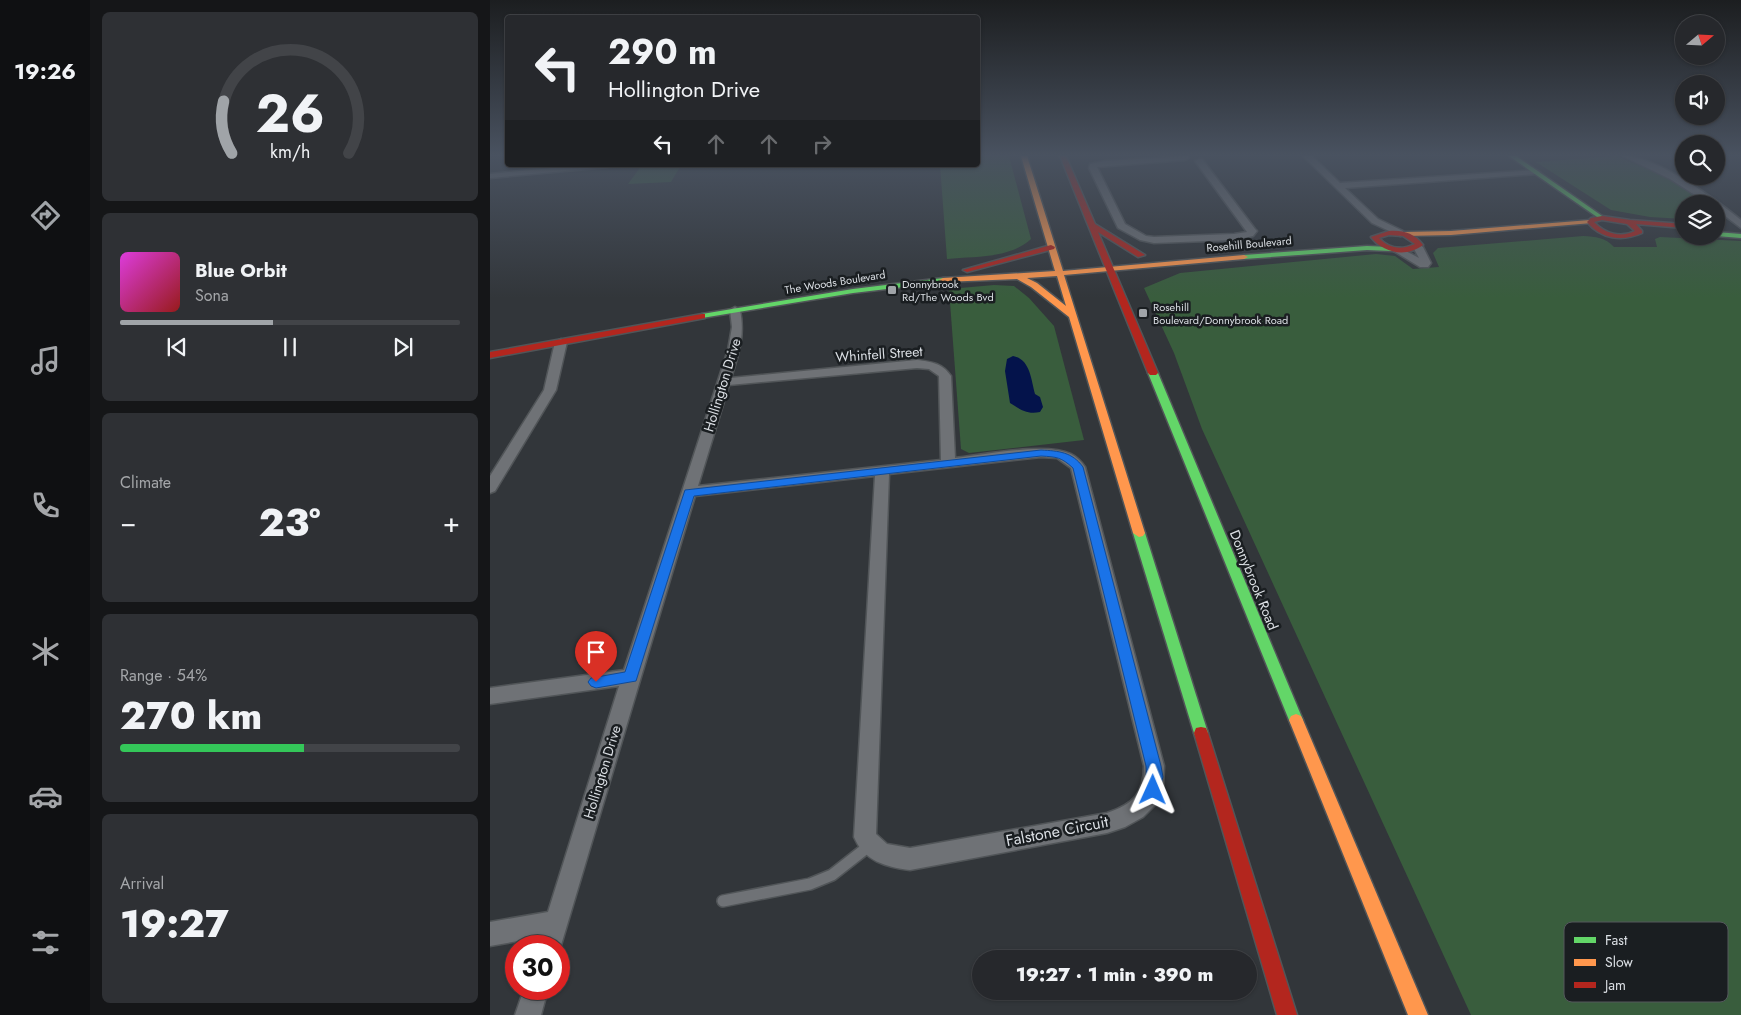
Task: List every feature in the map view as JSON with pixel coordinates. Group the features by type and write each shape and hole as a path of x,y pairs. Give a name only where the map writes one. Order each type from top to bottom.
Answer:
{"street":[{"path":"1038,203 1287,1015"},
{"name":"Donnybrook Road","path":"1082,203 1418,1015"},
{"path":"1110,203 1121,226 1144,238 1154,240 1234,237 1250,234 1252,231 1233,203"},
{"path":"1357,203 1375,221 1416,240 1426,263 1424,265 1394,249 1380,244 1373,223 1375,221"},
{"path":"1581,203 1602,218"},
{"path":"1714,203 1741,227"},
{"path":"1402,233 1451,233 1590,222 1593,219 1602,218 1675,225"},
{"path":"1590,222 1602,232"},
{"path":"1630,222 1640,232"},
{"path":"1090,224 1141,255"},
{"path":"1725,228 1741,227"},
{"path":"1419,246 1558,232 1602,232 1626,236 1638,235 1640,232 1675,233"},
{"name":"Rosehill Boulevard","path":"1107,264 1141,255 1339,242 1402,233"},
{"path":"1725,235 1741,236"},
{"name":"Rosehill Boulevard","path":"1107,264 1181,263 1335,250 1394,249 1419,246"},
{"path":"967,270 1051,247"},
{"path":"1116,287 1181,263"},
{"path":"1057,268 1107,264"},
{"name":"The Woods Boulevard","path":"735,310 858,283 895,277 967,270 1057,268"},
{"name":"The Woods Boulevard","path":"490,355 735,310 905,284 968,278 1018,277 1057,268"},
{"path":"1018,277 1034,285 1073,316"},
{"name":"Hollington Drive","path":"553,935 631,677 738,338 735,310"},
{"path":"490,488 550,390 561,342"},
{"name":"Whinfell Street","path":"723,382 917,364 934,366 941,370 945,376 948,463"},
{"name":"Falstone Circuit","path":"689,492 1050,453 1067,457 1078,467 1154,766 1153,790 1146,801 1135,812 1107,823 910,858 894,857 869,846"},
{"path":"869,846 865,837 882,471"},
{"path":"490,696 631,677"},
{"path":"490,934 557,922"},
{"path":"528,1015 533,1000"}],"lane":[{"path":"723,901 810,884 832,875 869,846"}],"green space":[{"path":"943,203 1022,203 1031,239 1013,250 1002,253 980,257 947,259"},
{"path":"1601,203 1675,203 1675,218 1650,217 1611,210"},
{"path":"1583,236 1604,239 1614,247 1657,247 1655,239 1660,237 1675,238 1675,245 1725,245 1725,240 1741,241 1741,1015 1471,1015 1202,429 1174,353 1144,288 1180,273 1376,254 1395,256 1413,269 1439,267 1433,253 1438,248"},
{"path":"994,285 1014,286 1029,298 1054,326 1084,440 969,453 961,449 949,289"}],"shaded area":[{"path":"1013,356 1023,361 1029,370 1035,394 1040,397 1043,407 1040,412 1027,412 1010,403 1005,371 1007,359"}],"traffic: fast":[{"path":"1581,203 1602,218"},
{"path":"1725,235 1741,236"},
{"path":"1244,257 1367,248 1391,249"},
{"path":"702,316 853,291 943,280"},
{"path":"1153,373 1296,720"},
{"path":"1139,533 1201,733"}],"traffic: slow":[{"path":"1038,203 1139,533"},
{"path":"1405,234 1451,233 1590,222"},
{"path":"943,280 1018,277 1244,257"},
{"path":"1018,277 1034,285 1073,316"},
{"path":"1296,720 1418,1015"}],"traffic: jam":[{"path":"1083,203 1153,373"},
{"path":"1602,218 1629,222 1640,232 1620,237 1606,234 1590,222 1593,219 1602,218"},
{"path":"1630,222 1675,225"},
{"path":"1090,224 1141,255"},
{"path":"1389,233 1406,234 1419,245 1401,250 1389,249 1375,237 1389,233"},
{"path":"967,270 1051,247"},
{"path":"490,355 702,316"},
{"path":"1201,733 1287,1015"}],"place":[{"name":"Donnybrook Rd/The Woods Bvd","path":"892,290"},
{"name":"Rosehill Boulevard/Donnybrook Road","path":"1143,313"}],"route":[{"path":"596,682 631,677 689,492 1041,453 1058,454 1067,457 1076,463 1078,467 1154,766 1153,790"}]}
